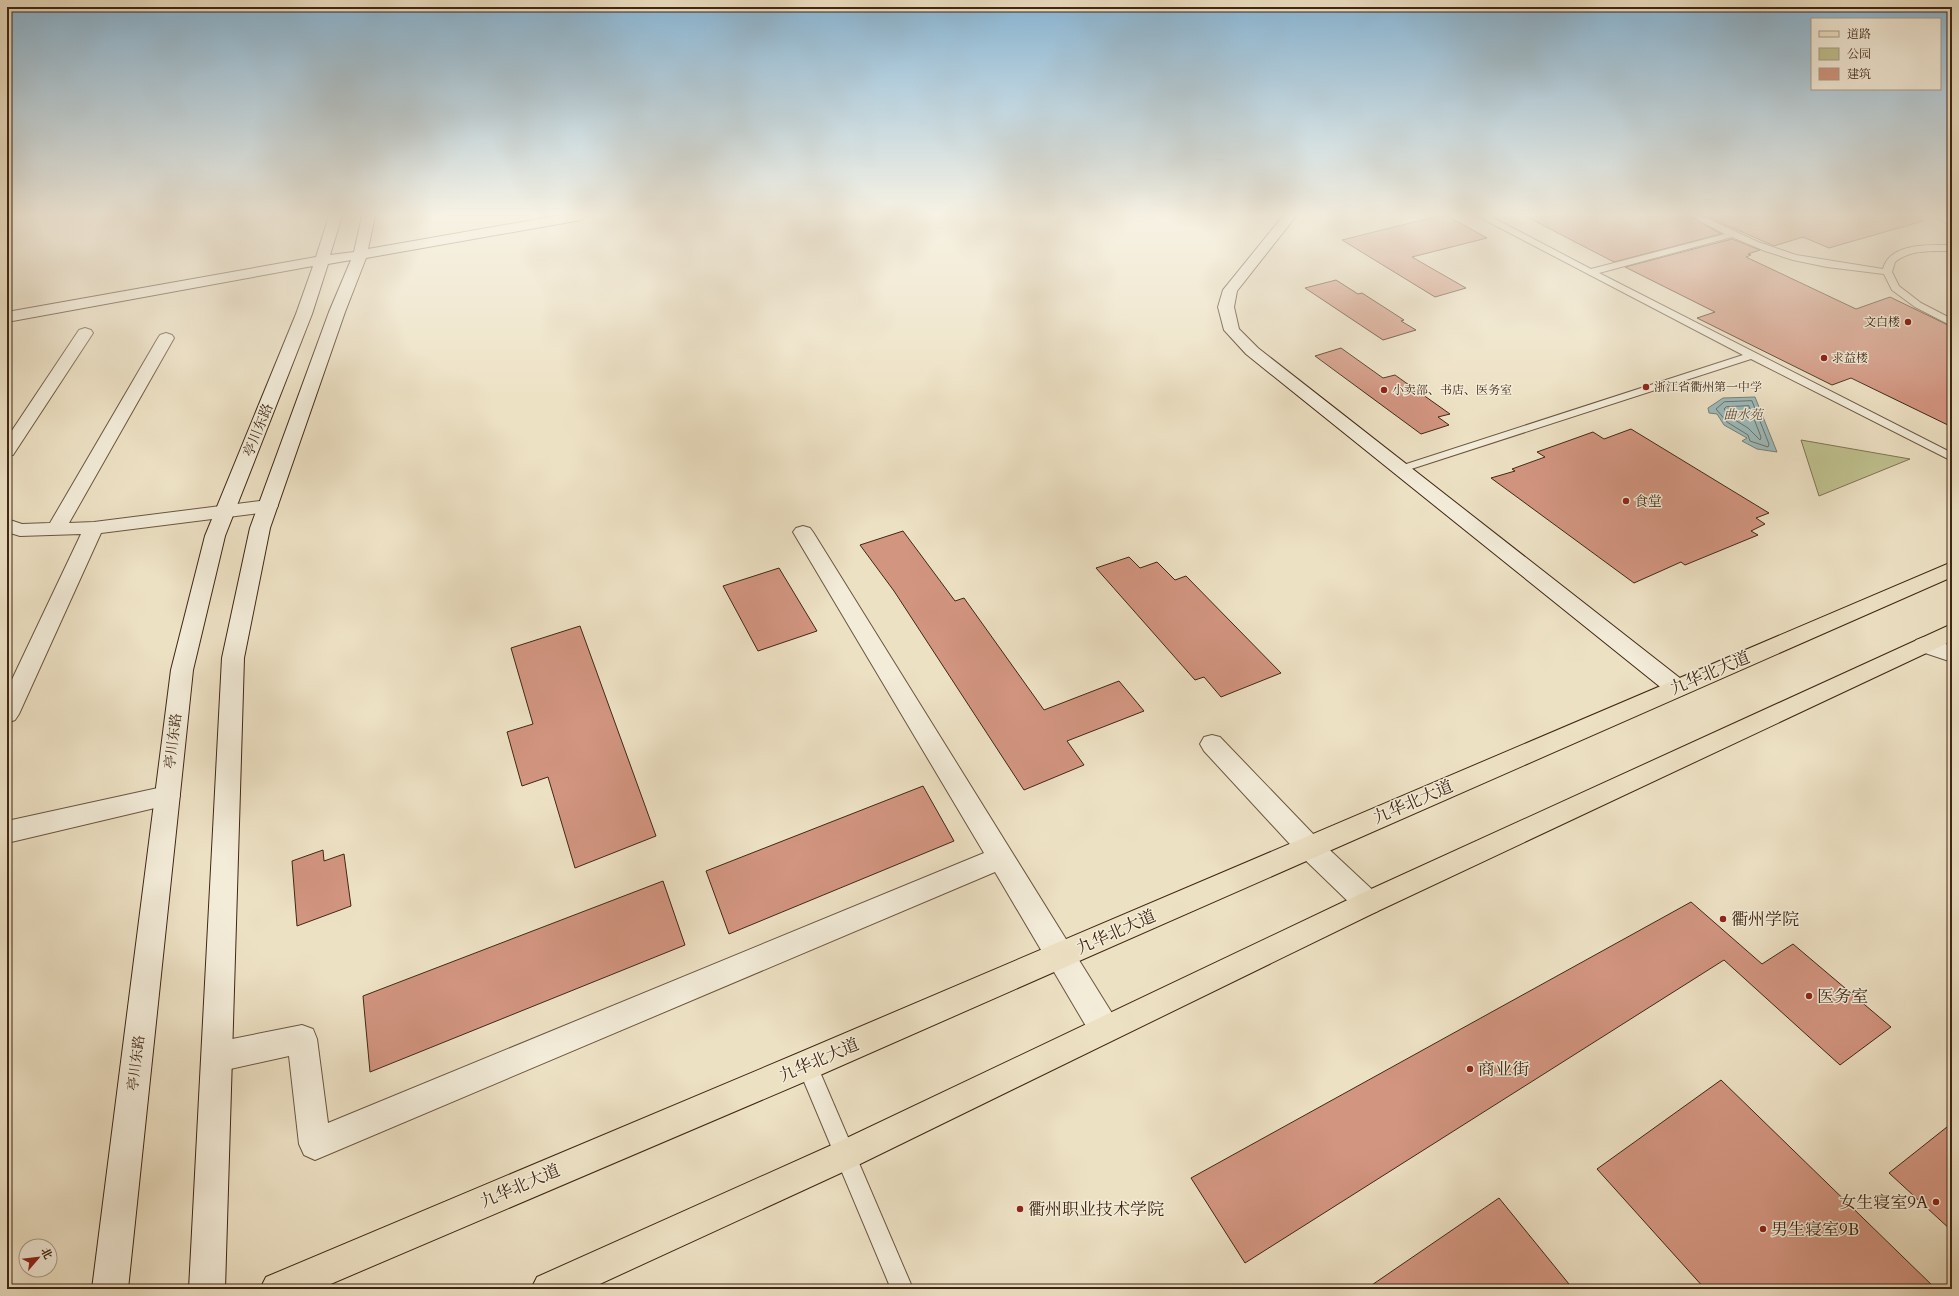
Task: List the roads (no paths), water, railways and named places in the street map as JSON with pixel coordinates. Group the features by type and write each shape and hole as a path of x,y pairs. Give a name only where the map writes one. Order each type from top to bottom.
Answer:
{"main road":[{"name":"九华北大道","path":"278,1289 807,1065 1952,569"},
{"path":"549,1289 845,1155 1104,1028 1368,903 1952,632"}],"street":[{"path":"7,317 232,276"},
{"name":"亭川东路","path":"110,1289 182,670 216,536 304,314 317,276"},
{"path":"207,1289 233,658 260,528 337,312 351,276"},
{"path":"1241,276 1230,290 1226,308 1232,330 1252,351 1677,688"},
{"path":"7,451 85,333"},
{"path":"56,529 166,338"},
{"path":"11,531 94,528 268,506"},
{"path":"7,714 94,528"},
{"path":"803,532 1104,1028"},
{"path":"1924,645 1952,654"},
{"path":"1212,744 1309,847 1368,903"},
{"path":"7,832 167,796"},
{"path":"217,1057 302,1039 315,1144 1001,858"}],"lane":[{"path":"1600,276 1952,458"},
{"path":"1889,276 1895,288 1918,306 1952,323"},
{"path":"1401,469 1752,355"},
{"path":"807,1065 902,1289"}],"water":[{"name":"曲水苑","path":"1755,397 1777,452 1757,449 1742,441 1747,438 1724,425 1717,414 1709,413 1708,408 1723,398"}],"place":[{"name":"文白楼","path":"1908,322"},
{"name":"求益楼","path":"1824,358"},
{"name":"浙江省衢州第一中学","path":"1646,387"},
{"name":"小卖部、书店、医务室","path":"1384,390"},
{"name":"食堂","path":"1626,501"},
{"name":"衢州学院","path":"1723,919"},
{"name":"医务室","path":"1809,996"},
{"name":"商业街","path":"1470,1069"},
{"name":"女生寝室9A","path":"1936,1202"},
{"name":"衢州职业技术学院","path":"1020,1209"},
{"name":"男生寝室9B","path":"1763,1229"}]}
